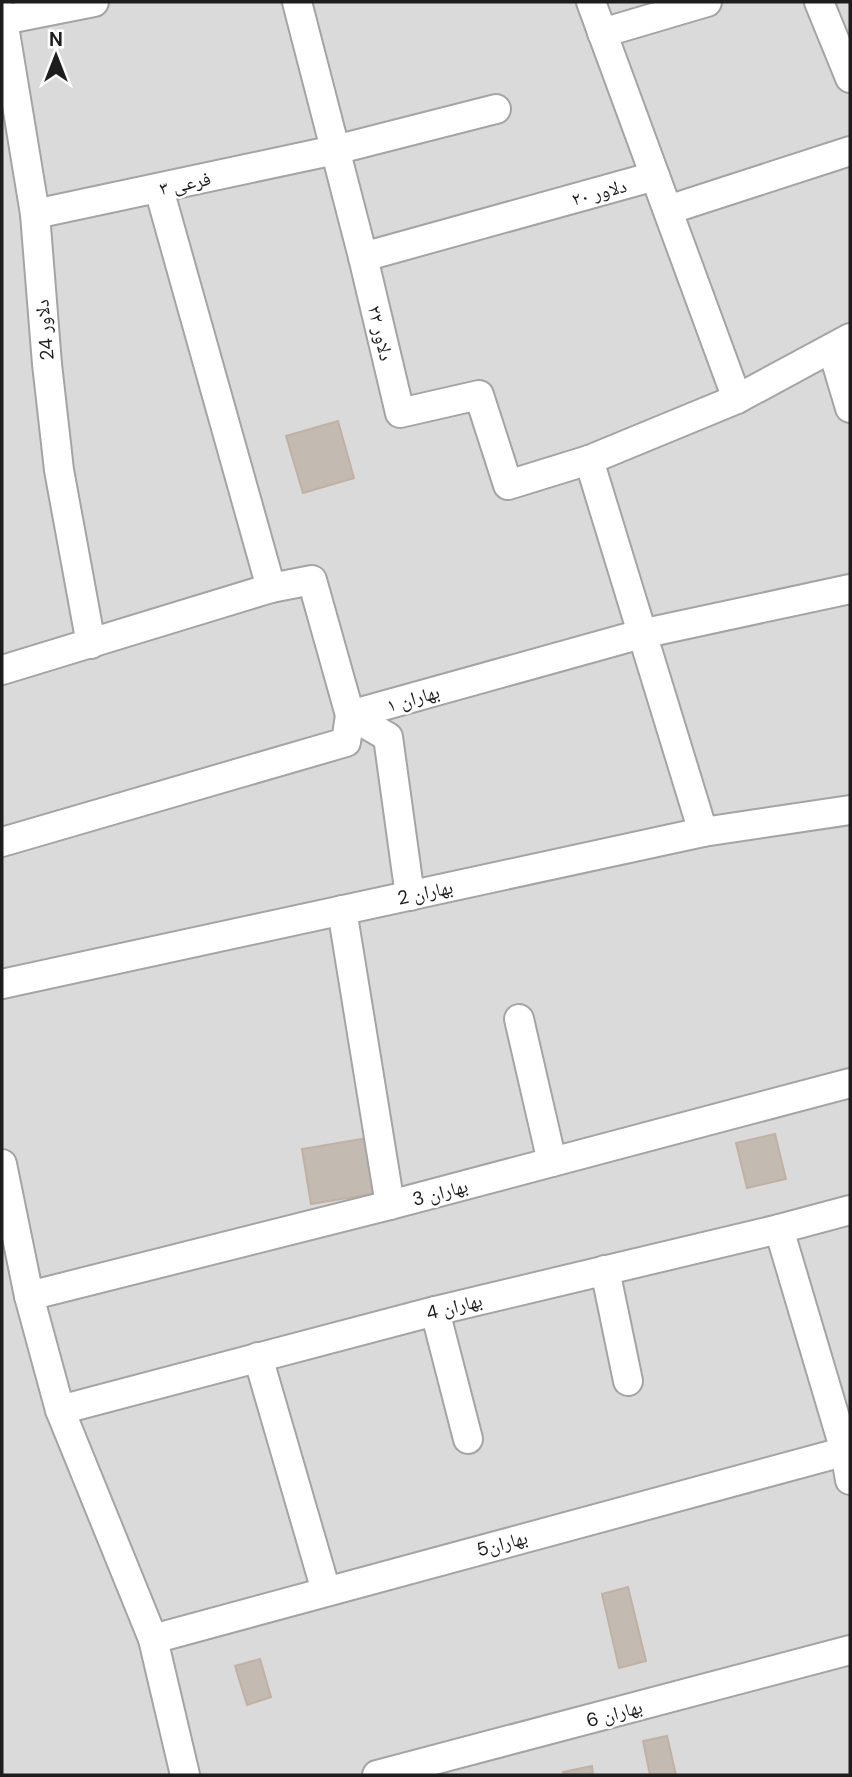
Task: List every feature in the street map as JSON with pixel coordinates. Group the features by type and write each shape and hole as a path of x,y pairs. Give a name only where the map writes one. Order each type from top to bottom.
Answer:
{"street":[{"name":"دلاور ۲۲","path":"297,2 400,413 479,395 508,485 589,460"},
{"path":"591,2 737,398"},
{"path":"602,33 707,2"},
{"path":"819,2 850,78"},
{"path":"2,17 80,3"},
{"name":"دلاور 24","path":"2,17 35,214 59,470 91,644"},
{"name":"فرعی ۳","path":"35,214 335,150 496,109"},
{"path":"668,209 850,151"},
{"name":"دلاور ۲۰","path":"363,257 655,176"},
{"path":"159,189 271,588"},
{"path":"703,832 589,460 737,398 841,343 850,408"},
{"path":"2,670 271,588 312,580 349,715 346,742 2,842"},
{"name":"بهاران ۱","path":"349,715 641,634 850,589"},
{"path":"349,715 388,737 410,895"},
{"name":"بهاران 2","path":"2,985 703,832 850,810"},
{"path":"342,910 390,1205"},
{"path":"519,1020 552,1162"},
{"name":"بهاران 3","path":"29,1296 390,1205 850,1083"},
{"path":"2,1164 29,1296 60,1410 153,1639 185,1775"},
{"name":"بهاران 4","path":"60,1410 435,1311 850,1210"},
{"path":"779,1229 847,1450 850,1480"},
{"path":"605,1270 628,1381"},
{"path":"435,1311 468,1439"},
{"path":"258,1357 326,1591"},
{"name":"بهاران5","path":"153,1639 847,1450"},
{"name":"بهاران 6","path":"377,1775 850,1650"}],"shaded area":[{"path":"2,2 850,2 850,1775 2,1775"}],"building":[{"path":"338,421 354,478 303,493 286,436"},
{"path":"775,1134 786,1179 747,1188 736,1143"},
{"path":"368,1138 378,1193 311,1204 302,1149"},
{"path":"628,1587 646,1661 619,1668 602,1594"},
{"path":"260,1659 271,1697 247,1705 235,1666"},
{"path":"667,1736 676,1775 650,1775 643,1741"},
{"path":"592,1766 593,1775 564,1775 563,1772"}]}
